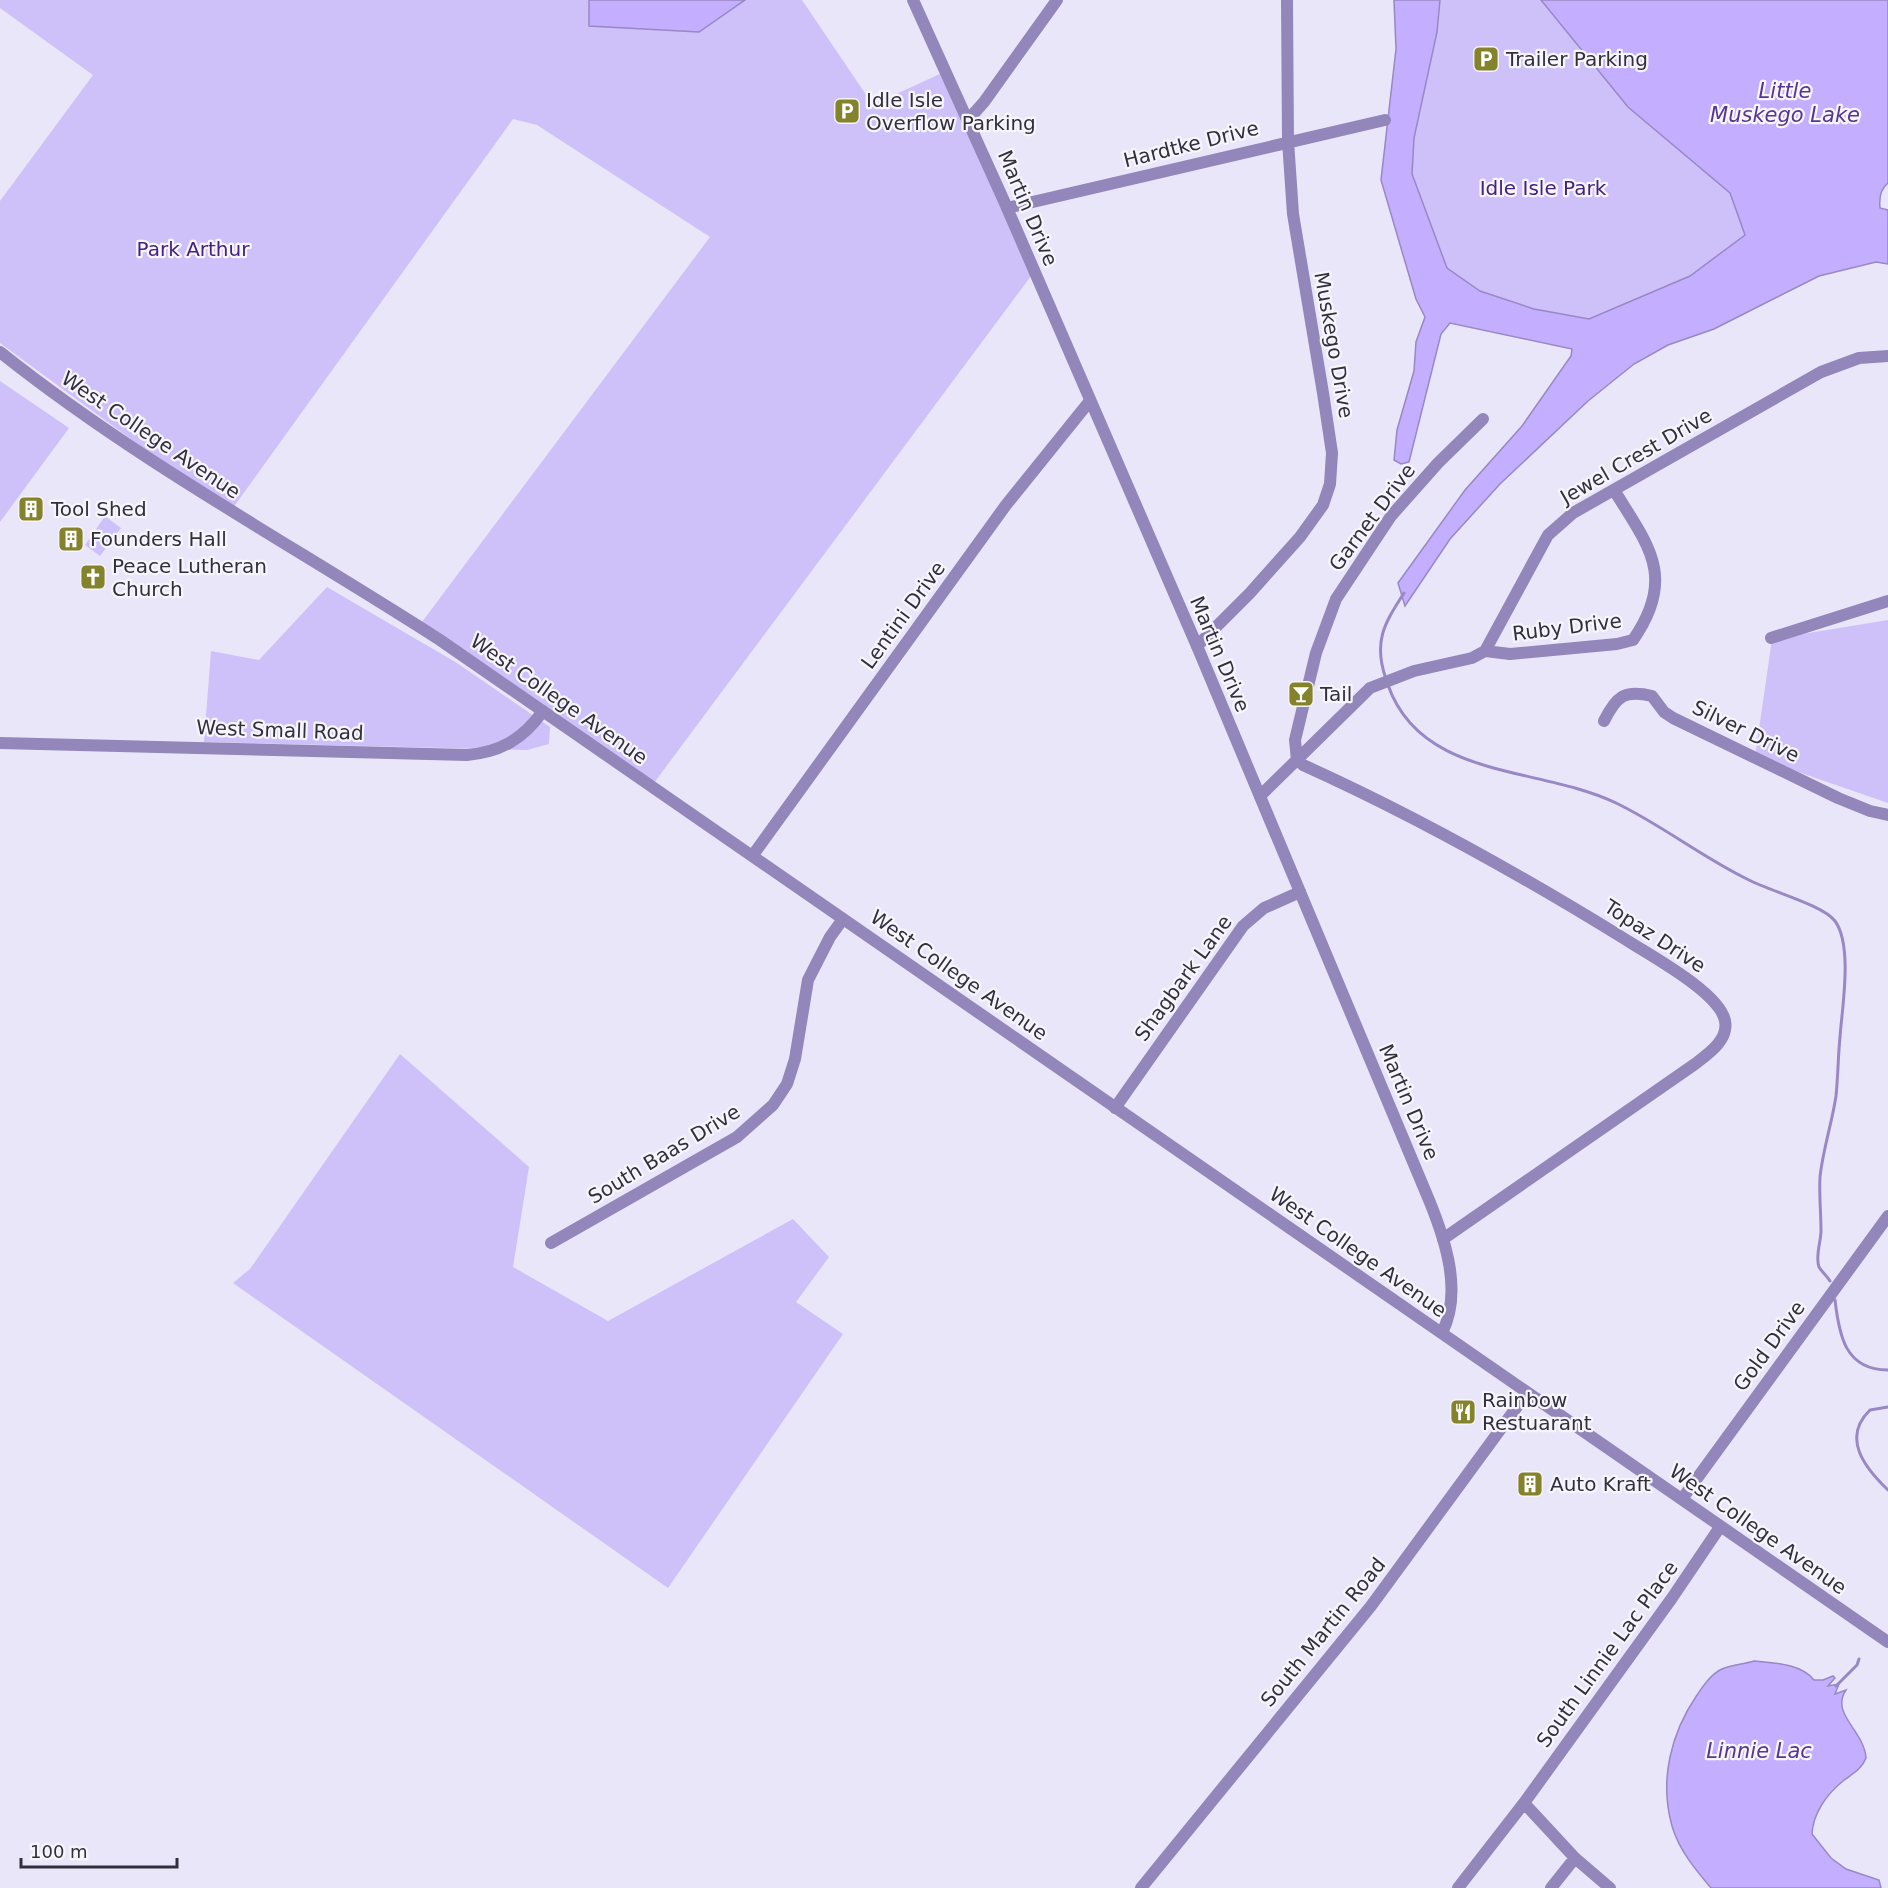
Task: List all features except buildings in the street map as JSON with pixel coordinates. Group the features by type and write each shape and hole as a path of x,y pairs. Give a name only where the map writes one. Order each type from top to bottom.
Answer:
{"street":[{"name":"Martin Drive","path":"913,0 1007,208 1089,402 1197,646 1429,1200 1443,1239 1451,1298 1448,1323 1442,1333"},
{"path":"968,120 984,102 1057,0"},
{"name":"Muskego Drive","path":"1197,646 1250,593 1300,537 1323,505 1330,484 1332,453 1302,274 1288,141 1287,0"},
{"name":"Hardtke Drive","path":"1007,208 1385,120"},
{"name":"West College Avenue","path":"0,352 96,422 230,512 390,608 543,711 1888,1642"},
{"name":"Jewel Crest Drive","path":"1485,651 1548,535 1573,513 1821,372 1858,358 1888,356"},
{"name":"Lentini Drive","path":"753,855 1006,505 1089,402"},
{"name":"Garnet Drive","path":"1298,760 1295,740 1316,653 1336,599 1366,550 1391,516 1438,463 1483,419"},
{"name":"Ruby Drive","path":"1485,651 1510,654 1617,644 1633,640 1654,593 1655,563 1614,490"},
{"path":"1771,638 1888,601"},
{"path":"1260,796 1370,688 1394,678 1463,661 1485,651"},
{"name":"Silver Drive","path":"1604,721 1616,700 1627,694 1652,696 1664,712 1673,718 1838,798 1870,811 1888,815"},
{"name":"West Small Road","path":"0,743 467,755 485,753 509,744 526,733 543,711"},
{"name":"Topaz Drive","path":"1298,760 1303,765 1480,852 1543,888 1683,976 1706,995 1725,1018 1726,1027 1719,1042 1695,1064 1443,1239"},
{"name":"Shagbark Lane","path":"1115,1108 1243,926 1264,908 1300,892"},
{"name":"South Baas Drive","path":"551,1243 737,1137 773,1105 784,1090 795,1059 808,981 825,945 843,919"},
{"name":"Gold Drive","path":"1682,1499 1888,1216"},
{"name":"South Martin Road","path":"1141,1888 1371,1606 1527,1393"},
{"name":"South Linnie Lac Place","path":"1458,1888 1524,1803 1672,1598 1720,1527"},
{"path":"1524,1803 1575,1858 1610,1888"},
{"path":"1551,1888 1575,1858"}],"green space":[{"name":"Park Arthur","path":"0,0 802,0 873,105 946,71 1034,272 651,787 419,626 710,237 537,125 513,119 230,512 0,343 0,201 93,75 0,8"},
{"name":"Idle Isle Park","path":"1440,0 1541,0 1628,107 1730,193 1745,235 1690,276 1589,319 1534,309 1480,291 1447,268 1412,174 1414,138 1437,32"},
{"path":"0,381 69,428 0,522"},
{"path":"105,516 121,528 100,556 85,545"},
{"path":"327,587 457,663 550,727 549,744 527,750 204,742 211,651 259,660"},
{"path":"1888,620 1888,803 1755,757 1772,639"},
{"path":"400,1054 529,1167 513,1267 608,1321 793,1219 829,1257 796,1302 843,1334 668,1588 233,1283 250,1269"}],"water":[{"path":"589,0 745,0 699,32 589,26"},
{"name":"Little Muskego Lake","path":"1394,0 1440,0 1437,32 1414,138 1412,174 1447,268 1480,291 1534,309 1589,319 1690,276 1745,235 1730,193 1628,107 1541,0 1888,0 1888,183 1882,191 1880,208 1888,210 1888,264 1876,262 1819,276 1714,329 1668,345 1634,364 1588,401 1500,484 1450,539 1405,606 1398,583 1465,490 1522,426 1571,356 1572,349 1450,323 1441,334 1409,462 1401,464 1394,460 1397,430 1414,371 1416,342 1425,317 1416,299 1381,180 1396,49"},
{"name":"Linnie Lac","path":"1754,1661 1794,1667 1802,1670 1814,1680 1823,1680 1833,1676 1835,1678 1828,1686 1839,1684 1835,1694 1846,1690 1842,1699 1842,1707 1860,1739 1866,1758 1859,1768 1826,1798 1818,1811 1812,1834 1831,1858 1846,1869 1879,1880 1881,1888 1711,1888 1683,1851 1675,1835 1668,1809 1667,1774 1674,1741 1688,1710 1711,1677 1730,1666"}],"waterway":[{"path":"1386,679 1381,654 1383,634 1391,614 1404,593"},
{"path":"1388,685 1404,716 1427,738 1455,754 1486,766 1586,791 1616,803 1650,821 1715,862 1758,884 1819,909 1835,921 1844,946 1845,978 1836,1096 1820,1177 1821,1231 1818,1259 1819,1267 1830,1281"},
{"path":"1835,1300 1842,1338 1853,1357 1862,1364 1888,1370"},
{"path":"1888,1407 1870,1410 1857,1431 1857,1442 1865,1462 1888,1490"},
{"path":"1836,1686 1857,1665 1859,1659"}],"place":[{"name":"Trailer Parking","path":"1486,59"},
{"name":"Idle Isle Overflow Parking","path":"847,111"},
{"name":"Tool Shed","path":"31,509"},
{"name":"Founders Hall","path":"71,539"},
{"name":"Peace Lutheran Church","path":"93,577"},
{"name":"Tail","path":"1301,694"},
{"name":"Rainbow Restuarant","path":"1463,1412"},
{"name":"Auto Kraft","path":"1530,1484"}]}
